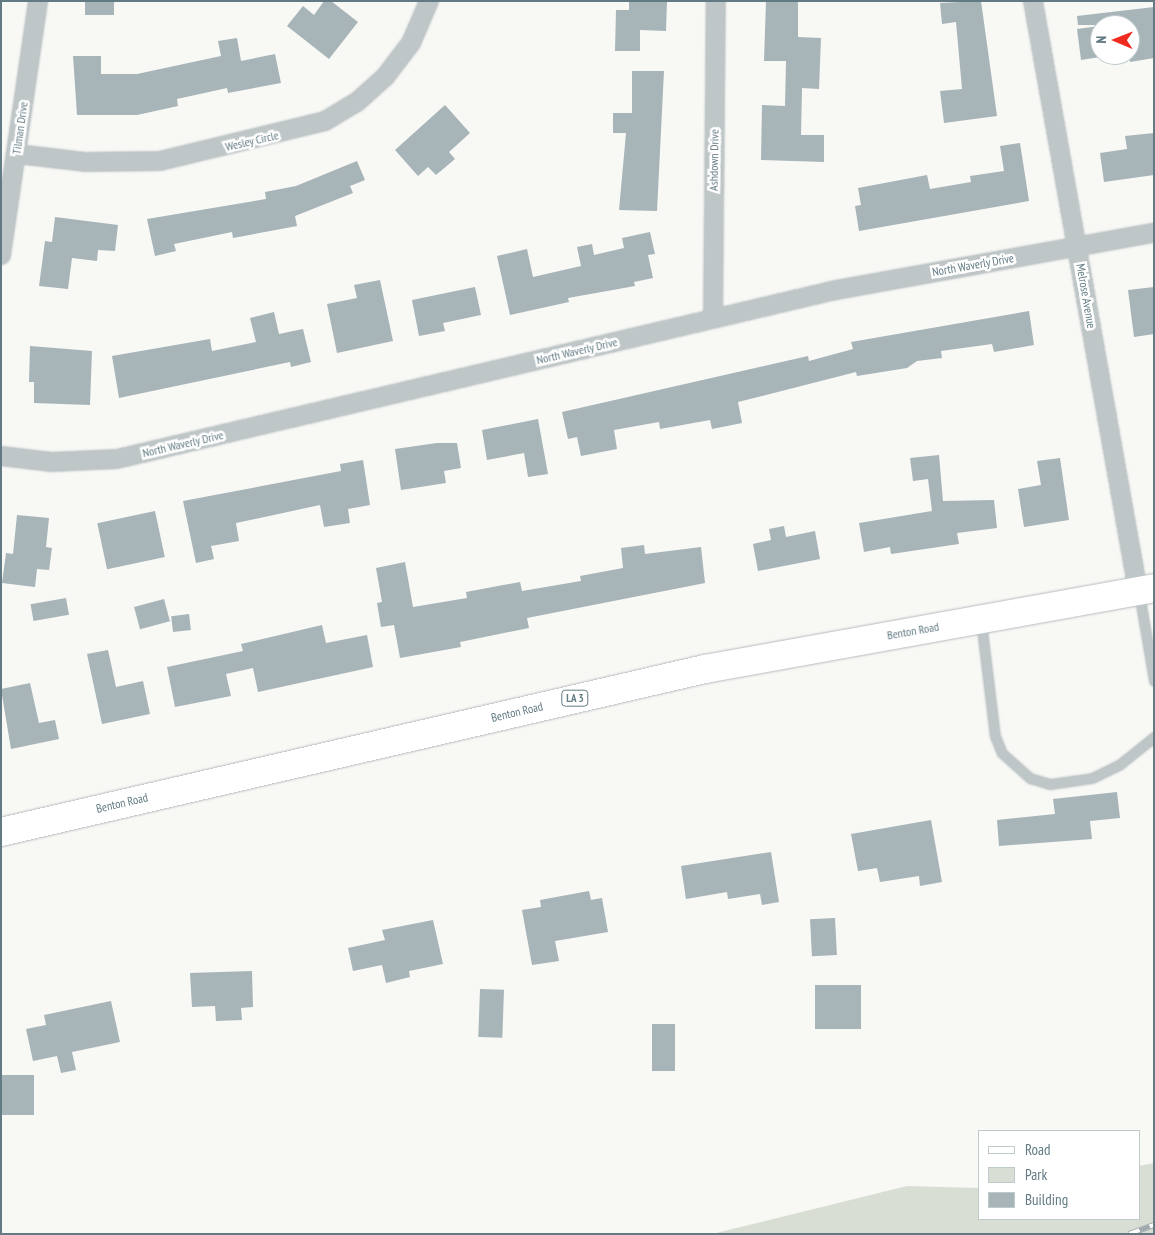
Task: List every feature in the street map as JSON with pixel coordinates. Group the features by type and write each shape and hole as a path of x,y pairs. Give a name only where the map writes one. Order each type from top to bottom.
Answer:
{"main road":[{"name":"Benton Road","path":"1,832 705,669 1146,589"}],"street":[{"name":"Tilman Drive","path":"1,255 38,1"},
{"name":"Wesley Circle","path":"16,154 85,162 160,161 282,134 325,120 357,102 385,77 411,43 429,1"},
{"name":"Ashdown Drive","path":"713,319 716,1"},
{"name":"Melrose Avenue","path":"1033,1 1077,247 1146,589"},
{"name":"North Waverly Drive","path":"1,456 52,462 117,459 836,290 1154,233"}],"lane":[{"path":"1146,589 1154,681"},
{"path":"980,619 995,736 1002,753 1030,778 1050,784 1092,778 1119,765 1154,737"}],"green space":[{"path":"1154,1163 1154,1234 712,1234 907,1186 978,1188 978,1220 1140,1220 1140,1166"}],"building":[{"path":"85,1 114,1 114,15 85,15"},
{"path":"324,1 331,1 358,22 329,59 287,26 303,6 314,15"},
{"path":"629,1 667,1 666,31 640,30 640,51 615,51 616,10 629,10"},
{"path":"766,1 798,1 798,37 821,38 819,89 802,88 801,135 824,135 824,162 761,160 762,105 785,106 786,61 764,61"},
{"path":"981,1 997,116 944,123 940,91 962,89 956,22 942,24 940,3"},
{"path":"1154,7 1154,58 1140,60 1140,15 1090,15 1090,25 1078,25 1077,16"},
{"path":"1090,27 1090,59 1081,60 1077,29"},
{"path":"237,38 241,61 275,54 281,83 228,93 227,88 177,99 178,106 137,115 77,115 73,56 101,56 101,74 137,74 221,56 218,41"},
{"path":"632,71 664,71 657,211 619,210 626,133 613,133 613,113 632,113"},
{"path":"445,105 470,133 449,152 455,159 436,175 428,167 418,176 395,150"},
{"path":"1154,133 1154,175 1104,182 1100,153 1127,149 1125,136"},
{"path":"1020,143 1029,201 859,231 855,206 861,205 858,188 927,175 930,189 971,182 970,176 1004,171 1000,146"},
{"path":"357,161 365,180 350,186 353,193 295,216 297,226 233,238 232,232 174,244 176,251 155,256 147,219 266,199 265,192 296,186"},
{"path":"55,217 118,225 115,251 98,250 97,261 72,258 68,289 39,286 45,241 52,242"},
{"path":"650,232 655,254 648,255 653,278 634,282 635,286 568,298 569,302 510,315 497,256 527,249 533,277 581,266 577,247 592,244 594,255 624,248 622,238"},
{"path":"380,280 393,341 337,353 327,304 357,298 354,285"},
{"path":"475,287 481,315 443,323 445,331 419,336 412,300"},
{"path":"1154,287 1154,334 1134,337 1128,290"},
{"path":"1029,311 1034,345 994,352 992,344 941,351 942,358 917,361 907,368 857,376 856,372 738,402 742,423 712,429 710,420 660,429 659,422 614,430 617,449 581,456 577,437 568,439 562,412 808,356 809,361 853,349 851,342"},
{"path":"274,312 279,334 303,329 311,362 291,367 290,362 119,398 112,356 210,339 212,351 256,342 250,318"},
{"path":"30,346 92,351 90,405 34,403 34,382 29,382"},
{"path":"538,419 548,474 528,477 524,453 487,460 482,430"},
{"path":"437,443 457,443 461,468 444,471 446,483 401,490 395,449"},
{"path":"939,455 943,501 994,500 997,528 957,533 959,544 891,554 890,547 864,552 859,523 932,511 928,479 913,481 910,458"},
{"path":"1060,458 1069,520 1024,527 1018,489 1041,485 1037,461"},
{"path":"363,460 370,505 348,509 350,523 324,527 320,505 236,523 239,541 211,546 214,559 196,563 183,501 341,471 340,464"},
{"path":"155,511 165,557 107,569 97,523"},
{"path":"17,515 49,518 46,547 52,548 49,570 37,569 35,587 2,583 6,553 13,554"},
{"path":"784,526 786,537 815,531 820,559 758,571 753,544 771,540 769,529"},
{"path":"644,545 645,554 701,547 705,583 527,618 529,628 460,642 461,647 400,658 394,625 381,627 377,603 382,602 376,568 405,562 413,607 467,598 466,592 520,582 522,591 581,581 580,576 623,568 621,548"},
{"path":"66,598 69,615 33,621 31,604"},
{"path":"164,599 170,621 140,629 134,607"},
{"path":"189,614 191,630 173,632 171,616"},
{"path":"322,625 326,643 367,635 373,667 258,692 253,668 226,674 231,696 175,707 167,667 243,651 241,644"},
{"path":"108,650 116,687 143,681 150,714 102,724 87,654"},
{"path":"30,683 39,723 55,720 59,739 11,749 1,689"},
{"path":"1117,792 1120,818 1090,821 1092,839 999,846 997,820 1055,814 1053,799"},
{"path":"931,820 942,882 920,886 919,876 880,882 877,868 858,871 851,834"},
{"path":"771,852 779,902 762,905 760,894 728,899 727,892 686,899 681,866"},
{"path":"589,891 591,900 602,898 608,932 555,941 559,961 532,965 522,910 541,907 540,900"},
{"path":"835,918 837,955 812,956 810,919"},
{"path":"433,920 443,964 409,971 410,977 386,983 382,965 353,971 348,948 385,940 382,930"},
{"path":"252,971 253,1007 241,1008 242,1020 216,1021 215,1006 192,1007 190,973"},
{"path":"815,985 861,985 861,1029 815,1029"},
{"path":"480,989 504,990 502,1038 478,1037"},
{"path":"111,1001 120,1042 72,1052 76,1070 61,1073 57,1056 33,1061 26,1029 46,1025 44,1015"},
{"path":"652,1024 675,1024 675,1071 652,1071"},
{"path":"1,1075 34,1075 34,1115 1,1115"}],"railway":[{"path":"1129,1234 1154,1225"}]}
